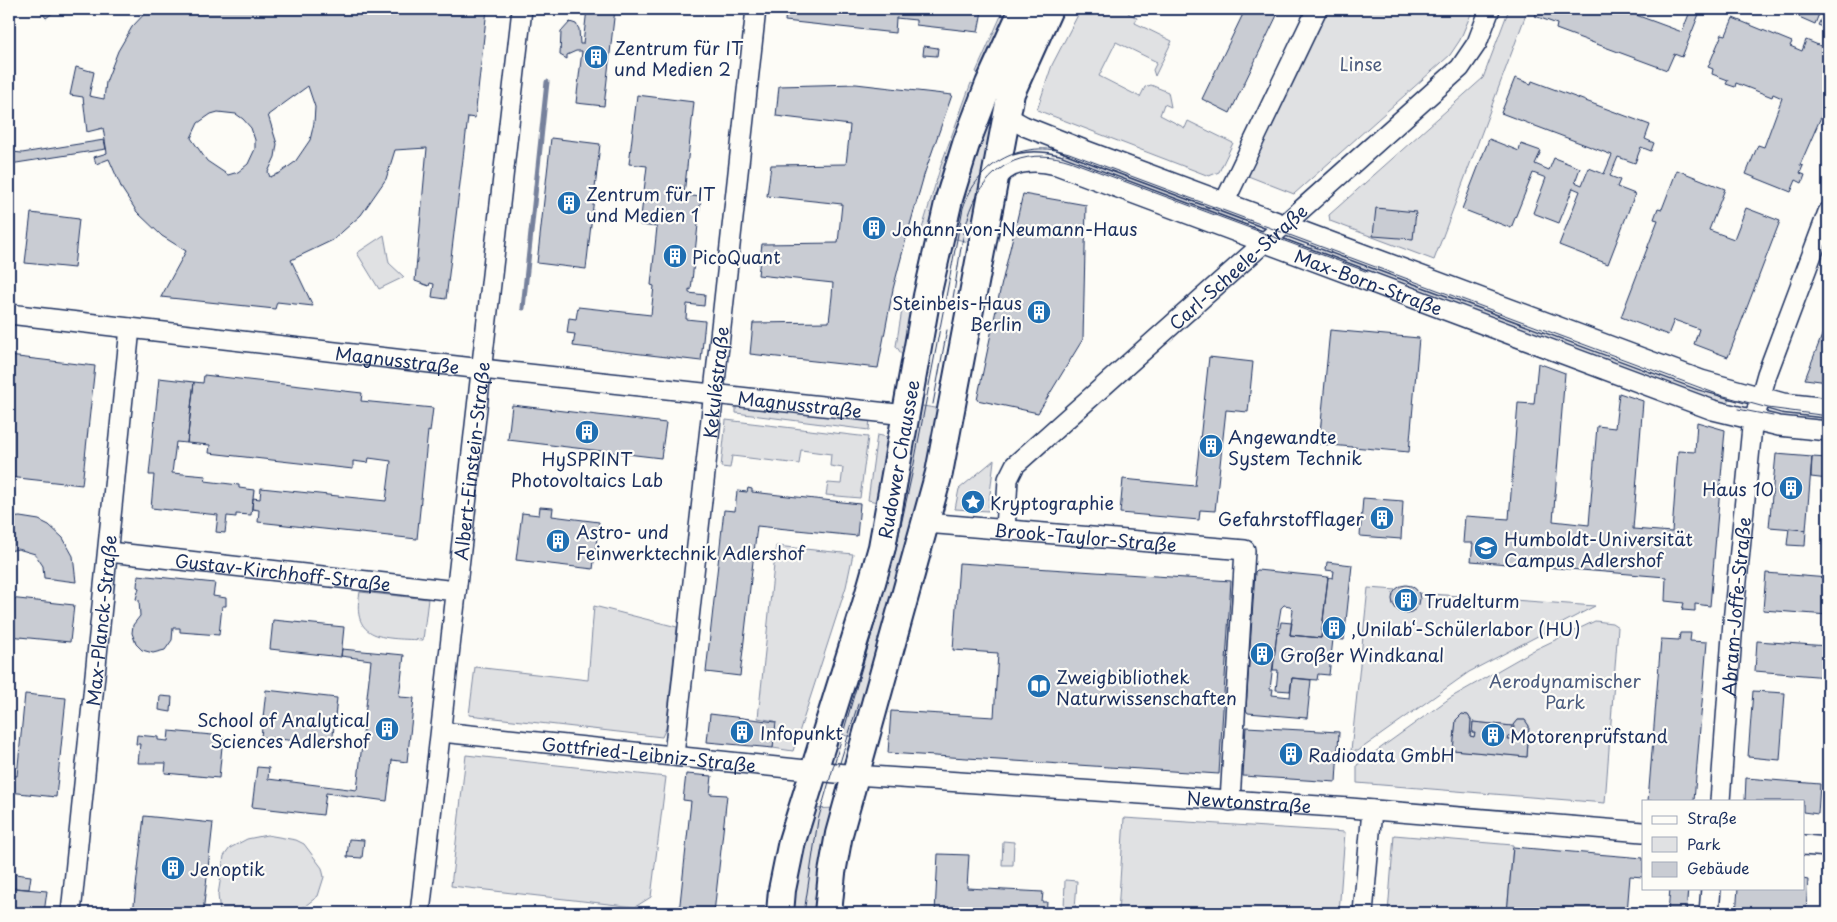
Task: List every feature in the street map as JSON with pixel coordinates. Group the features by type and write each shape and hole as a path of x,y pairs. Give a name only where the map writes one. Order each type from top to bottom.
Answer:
{"main road":[{"name":"Rudower Chaussee","path":"780,913 782,890 792,841 812,772 865,608 882,547 927,296 949,200 966,144 989,84 1023,9"},
{"name":"Rudower Chaussee","path":"828,913 833,866 855,775 939,472 1006,116 1015,83 1049,9"}],"street":[{"name":"Albert-Einstein-Straße","path":"420,913 522,9"},
{"name":"Kekuléstraße","path":"674,755 756,9"},
{"path":"1225,201 1317,9"},
{"name":"Carl-Scheele-Straße","path":"1005,530 1008,478 1015,465 1460,68 1477,43 1490,9"},
{"name":"Max-Born-Straße","path":"1006,116 1024,126 1062,141 1682,373 1756,410"},
{"name":"Max-Born-Straße","path":"992,188 1002,173 1013,166 1030,161 1045,162 1265,242 1713,410 1756,410"},
{"name":"Abram-Joffe-Straße","path":"1720,800 1733,622 1756,410 1828,212"},
{"name":"Magnusstraße","path":"9,314 482,369 906,415"},
{"name":"Max-Planck-Straße","path":"71,913 109,552 130,328"},
{"path":"1756,410 1792,404 1828,408"},
{"path":"1756,410 1779,426 1828,431"},
{"name":"Brook-Taylor-Straße","path":"926,523 1245,550 1230,801"},
{"name":"Gustav-Kirchhoff-Straße","path":"109,552 456,591"},
{"name":"Gottfried-Leibniz-Straße","path":"441,732 855,775"},
{"name":"Newtonstraße","path":"855,775 1372,810 1642,832"},
{"path":"1363,913 1372,810"},
{"path":"1804,845 1828,847"},
{"path":"1709,913 1711,890"}],"green space":[{"path":"1004,9 1009,9 982,68 984,76 976,72"},
{"path":"1081,9 1130,9 1128,13 1137,18 1135,23 1172,41 1155,76 1153,70 1157,62 1116,42 1099,76 1140,97 1145,87 1151,85 1168,92 1171,107 1164,104 1160,115 1185,128 1188,121 1233,143 1219,172 1209,176 1037,110 1052,65"},
{"name":"Linse","path":"1327,9 1473,9 1460,40 1450,55 1294,194 1248,176"},
{"path":"1509,9 1528,9 1434,260 1330,221 1329,215 1483,78"},
{"path":"971,83 980,87 931,234 921,232 942,162"},
{"path":"993,93 1003,97 976,231 971,231 969,242 947,237"},
{"path":"1066,149 1246,217 1237,226 1062,157"},
{"path":"384,235 389,263 404,277 379,289 357,253"},
{"path":"1315,240 1730,396 1728,405 1308,253"},
{"path":"903,304 916,307 907,362 896,346"},
{"path":"736,402 870,417 869,430 736,413"},
{"path":"916,405 942,409 858,739 833,732"},
{"path":"726,420 868,437 860,498 826,495 828,483 841,484 843,468 830,466 831,454 801,450 799,464 732,456 730,468 721,467"},
{"path":"877,435 888,437 878,502 868,500"},
{"path":"994,460 988,511 955,509 959,489"},
{"path":"776,546 853,554 846,587 793,751 773,748 775,721 758,718"},
{"name":"Aerodynamischer Park","path":"1368,588 1397,590 1394,601 1399,610 1403,612 1413,610 1418,606 1418,593 1595,606 1469,672 1358,751 1351,751"},
{"path":"360,592 428,599 423,640 384,637 366,629 360,620 358,608"},
{"path":"594,606 677,627 666,728 662,737 469,715 475,667 588,680"},
{"name":"Aerodynamischer Park","path":"1595,621 1612,623 1618,627 1605,803 1357,783 1357,765 1450,698 1534,650","holes":["1462,714 1468,715 1471,720 1470,736 1474,737 1475,733 1472,733 1473,722 1512,726 1511,737 1509,736 1508,740 1513,740 1514,725 1518,720 1525,720 1529,726 1527,757 1453,750 1456,720"]},
{"path":"466,755 666,777 651,897 635,907 451,886"},
{"path":"838,808 822,913 788,913 808,809"},
{"path":"1124,818 1345,832 1339,913 1118,913"},
{"path":"267,835 296,840 304,844 322,868 324,877 318,896 296,913 220,913 218,895 224,856 230,848 247,839"},
{"path":"1394,835 1513,845 1507,913 1388,913"},
{"path":"1003,841 1014,842 1013,865 1002,865"},
{"path":"1065,880 1077,881 1075,910 1064,909"}],"building":[{"path":"39,9 58,9 46,18"},
{"path":"149,9 353,9 359,14 382,9 487,9 475,118 468,117 446,299 432,297 434,284 430,283 429,286 415,281 427,148 395,150 386,179 361,215 333,240 291,260 313,306 277,302 275,309 161,297 186,251 162,236 137,212 122,189 109,159 96,164 94,157 107,153 103,128 87,132 83,97 70,95 76,67 94,72 89,96 104,99 106,82 118,51 132,27","holes":["308,86 315,107 310,140 295,162 280,173 270,177 268,172 275,157 277,144 268,115","218,112 236,114 243,119 251,128 255,140 255,149 248,164 238,172 228,175 207,161 191,138 198,123 211,114"]},
{"name":"Zentrum für IT und Medien 2","path":"587,9 615,9 604,106 576,103 582,51 576,51 567,55 567,59 560,55 561,32 570,22 576,24 579,29 580,44 583,44"},
{"path":"786,9 982,9 982,11 978,32 916,25 916,20 896,18 895,33 785,21"},
{"path":"1231,9 1280,9 1230,113 1202,99 1243,14"},
{"path":"1538,9 1620,9 1682,32 1691,9 1701,9 1682,57 1674,54 1667,70 1556,29 1557,24 1535,16"},
{"path":"1790,9 1821,9 1815,24 1799,17 1801,13"},
{"path":"1828,16 1828,29 1818,25 1821,19 1826,21"},
{"path":"1733,18 1792,42 1790,46 1802,51 1806,40 1828,49 1828,101 1800,165 1803,166 1800,173 1805,175 1802,183 1796,180 1791,192 1746,174 1758,145 1764,147 1782,98 1773,94 1772,97 1736,83 1735,87 1726,84 1728,80 1712,74 1713,69 1708,67 1722,34 1726,35"},
{"path":"924,46 938,48 937,56 923,55"},
{"path":"1515,78 1531,84 1532,81 1650,125 1645,139 1654,143 1651,151 1641,147 1635,163 1618,157 1610,176 1620,180 1617,187 1635,194 1608,264 1559,245 1580,191 1573,188 1559,223 1533,213 1546,178 1533,173 1511,228 1462,209 1489,139 1519,151 1521,144 1541,151 1535,164 1549,170 1554,158 1580,168 1575,182 1582,185 1589,168 1604,174 1612,155 1501,113"},
{"name":"Johann-von-Neumann-Haus","path":"856,84 952,95 925,172 906,239 893,289 878,368 750,354 753,323 829,322 832,296 833,283 758,275 762,244 838,243 842,204 767,196 771,165 846,164 850,125 776,116 779,86"},
{"name":"PicoQuant","path":"637,95 694,102 684,195 701,197 691,290 689,289 689,293 705,295 704,306 687,304 686,319 705,321 701,361 573,346 575,334 567,333 569,318 576,319 578,307 651,315 654,286 651,285 657,227 640,225 647,166 629,164"},
{"name":"Zentrum für IT und Medien 1","path":"551,138 600,144 586,269 537,263"},
{"path":"104,140 106,149 10,164 9,170 9,148 12,148 12,152 22,153"},
{"path":"1677,170 1725,189 1709,230 1734,239 1746,208 1780,221 1728,357 1694,344 1699,329 1674,320 1668,335 1621,317 1658,220 1654,219 1658,208 1662,209"},
{"name":"Steinbeis-Haus Berlin","path":"1023,194 1086,205 1083,339 1038,413 977,400"},
{"path":"1376,208 1416,212 1413,239 1373,236"},
{"path":"31,213 79,219 74,268 25,263"},
{"path":"1826,325 1828,326 1828,382 1805,379"},
{"path":"1330,330 1419,338 1409,452 1319,444"},
{"path":"9,356 95,366 82,485 9,477"},
{"name":"Angewandte System Technik","path":"1209,357 1253,362 1248,412 1226,410 1215,511 1200,510 1199,520 1120,513 1123,479 1195,486"},
{"path":"1538,363 1565,373 1553,521 1589,525 1597,426 1615,428 1619,393 1643,401 1633,529 1672,532 1678,451 1695,452 1697,422 1725,430 1710,606 1695,604 1695,611 1682,610 1684,603 1665,601 1666,577 1471,561 1473,543 1463,543 1465,516 1509,519 1518,403 1534,404"},
{"path":"204,375 362,393 361,401 433,408 430,432 428,431 417,539 258,522 259,510 252,509 253,498 260,499 261,488 386,501 391,461 369,458 368,463 353,461 353,469 209,453 210,445 187,443 194,382 203,383"},
{"path":"159,378 194,382 187,443 176,442 172,473 206,476 205,481 239,485 239,488 254,490 251,515 236,514 236,517 227,516 225,533 216,532 218,515 151,508 154,475 149,475"},
{"name":"HySPRINT Photovoltaics Lab","path":"512,405 666,423 661,458 508,440"},
{"name":"Haus 10","path":"1776,454 1812,457 1806,530 1769,527"},
{"path":"1812,457 1828,458 1828,479 1811,477"},
{"path":"748,488 752,489 752,492 860,504 857,536 757,526 740,676 706,672 724,510 735,511 737,491 747,492"},
{"name":"Gefahrstofflager","path":"1363,498 1403,501 1401,539 1360,536"},
{"name":"Astro- und Feinwerktechnik Adlershof","path":"540,507 553,508 552,516 599,522 593,569 516,560 522,513 539,515"},
{"path":"20,517 39,520 49,525 63,538 73,556 76,582 44,578 43,566 35,554 18,549 9,551 9,518"},
{"path":"1789,528 1806,530 1805,546 1787,545"},
{"name":"‚Unilab‘-Schülerlabor (HU)","path":"1327,562 1352,565 1344,640 1333,639 1329,675 1318,674 1317,680 1292,678 1290,691 1276,690 1278,670 1273,670 1277,632 1279,633 1281,622 1292,623 1290,635 1321,638 1328,577 1333,578 1334,571 1326,570"},
{"path":"959,563 1231,581 1219,774 888,753 891,711 994,717 998,653 953,650"},
{"name":"Großer Windkanal","path":"1257,570 1328,577 1321,638 1290,635 1293,609 1290,606 1284,605 1281,608 1277,632 1270,689 1273,689 1272,695 1290,697 1292,678 1311,680 1307,718 1248,713 1246,710 1255,572"},
{"path":"1766,573 1828,578 1828,615 1763,610"},
{"path":"138,575 215,583 213,596 226,598 226,606 222,606 219,635 180,632 180,628 173,628 172,640 165,650 153,653 142,650 136,644 132,633 133,625 140,616 139,600 136,599 139,588 137,587"},
{"name":"Trudelturm","path":"1406,585 1416,589 1420,599 1416,609 1406,613 1396,609 1392,599 1396,589"},
{"path":"9,598 74,605 70,642 9,636"},
{"path":"273,620 344,627 341,657 270,649"},
{"path":"1680,633 1691,633 1690,641 1707,642 1694,800 1648,800 1661,639 1679,640"},
{"path":"1757,641 1828,646 1828,677 1755,671"},
{"name":"School of Analytical Sciences Adlershof","path":"342,649 404,655 399,697 414,698 407,762 392,760 387,801 326,793 323,815 252,807 257,767 269,768 268,779 357,790 371,660 341,656"},
{"path":"266,690 337,698 332,745 261,737"},
{"path":"1753,691 1785,693 1780,760 1748,757"},
{"path":"25,694 66,698 56,797 9,792 9,775 17,776"},
{"path":"160,696 172,697 171,712 159,710"},
{"name":"Infopunkt","path":"710,714 776,722 773,748 707,742"},
{"name":"Motorenprüfstand","path":"1462,714 1468,715 1471,720 1470,736 1474,737 1475,733 1472,733 1473,722 1512,726 1511,737 1509,736 1508,740 1513,740 1514,725 1518,720 1525,720 1529,726 1527,757 1453,750 1456,720"},
{"name":"Radiodata GmbH","path":"1246,727 1339,732 1336,782 1243,776"},
{"path":"169,731 223,736 219,778 165,773 166,763 138,763 140,744 136,744 137,735 158,737 158,740 168,741"},
{"path":"686,774 712,776 710,794 727,795 714,913 679,913 691,801 683,800"},
{"path":"1746,778 1820,784 1818,814 1804,812 1804,800 1745,800"},
{"name":"Jenoptik","path":"144,816 213,823 203,913 133,913"},
{"path":"349,839 364,840 362,858 347,857"},
{"path":"1513,847 1642,858 1642,877 1630,876 1627,913 1507,913"},
{"path":"938,854 969,855 967,888 1043,892 1042,902 1047,902 1046,913 935,913"},
{"path":"15,874 31,876 29,889 15,888"},
{"path":"1804,879 1808,880 1806,913 1736,913 1738,890 1804,890"},
{"path":"14,888 47,891 44,913 11,913"},
{"path":"1670,890 1688,890 1686,913 1668,913"}],"waterway":[{"path":"523,308 547,82"}],"tram line":[{"path":"804,913 818,820 895,553 963,208 979,178 1004,158 1019,152 1035,149 1052,149 1069,153 1717,394 1768,408 1828,416"},
{"path":"953,298 967,220 974,202 984,185 997,171 1014,161 1035,156 1056,157 1070,161 1368,272"},
{"path":"933,404 947,330"},
{"path":"1738,409 1773,416"},
{"path":"839,766 858,704"}],"place":[{"name":"Zentrum für IT und Medien 2","path":"596,57"},
{"name":"Zentrum für IT und Medien 1","path":"569,203"},
{"name":"Johann-von-Neumann-Haus","path":"874,228"},
{"name":"PicoQuant","path":"675,256"},
{"name":"Steinbeis-Haus Berlin","path":"1039,312"},
{"name":"HySPRINT Photovoltaics Lab","path":"587,432"},
{"name":"Angewandte System Technik","path":"1211,446"},
{"name":"Haus 10","path":"1791,488"},
{"name":"Kryptographie","path":"973,502"},
{"name":"Gefahrstofflager","path":"1382,518"},
{"name":"Astro- und Feinwerktechnik Adlershof","path":"558,541"},
{"name":"Humboldt-Universität Campus Adlershof","path":"1486,548"},
{"name":"Trudelturm","path":"1406,600"},
{"name":"‚Unilab‘-Schülerlabor (HU)","path":"1334,628"},
{"name":"Großer Windkanal","path":"1262,654"},
{"name":"Zweigbibliothek Naturwissenschaften","path":"1039,686"},
{"name":"School of Analytical Sciences Adlershof","path":"387,729"},
{"name":"Infopunkt","path":"742,732"},
{"name":"Motorenprüfstand","path":"1493,735"},
{"name":"Radiodata GmbH","path":"1291,754"},
{"name":"Jenoptik","path":"173,868"}]}
